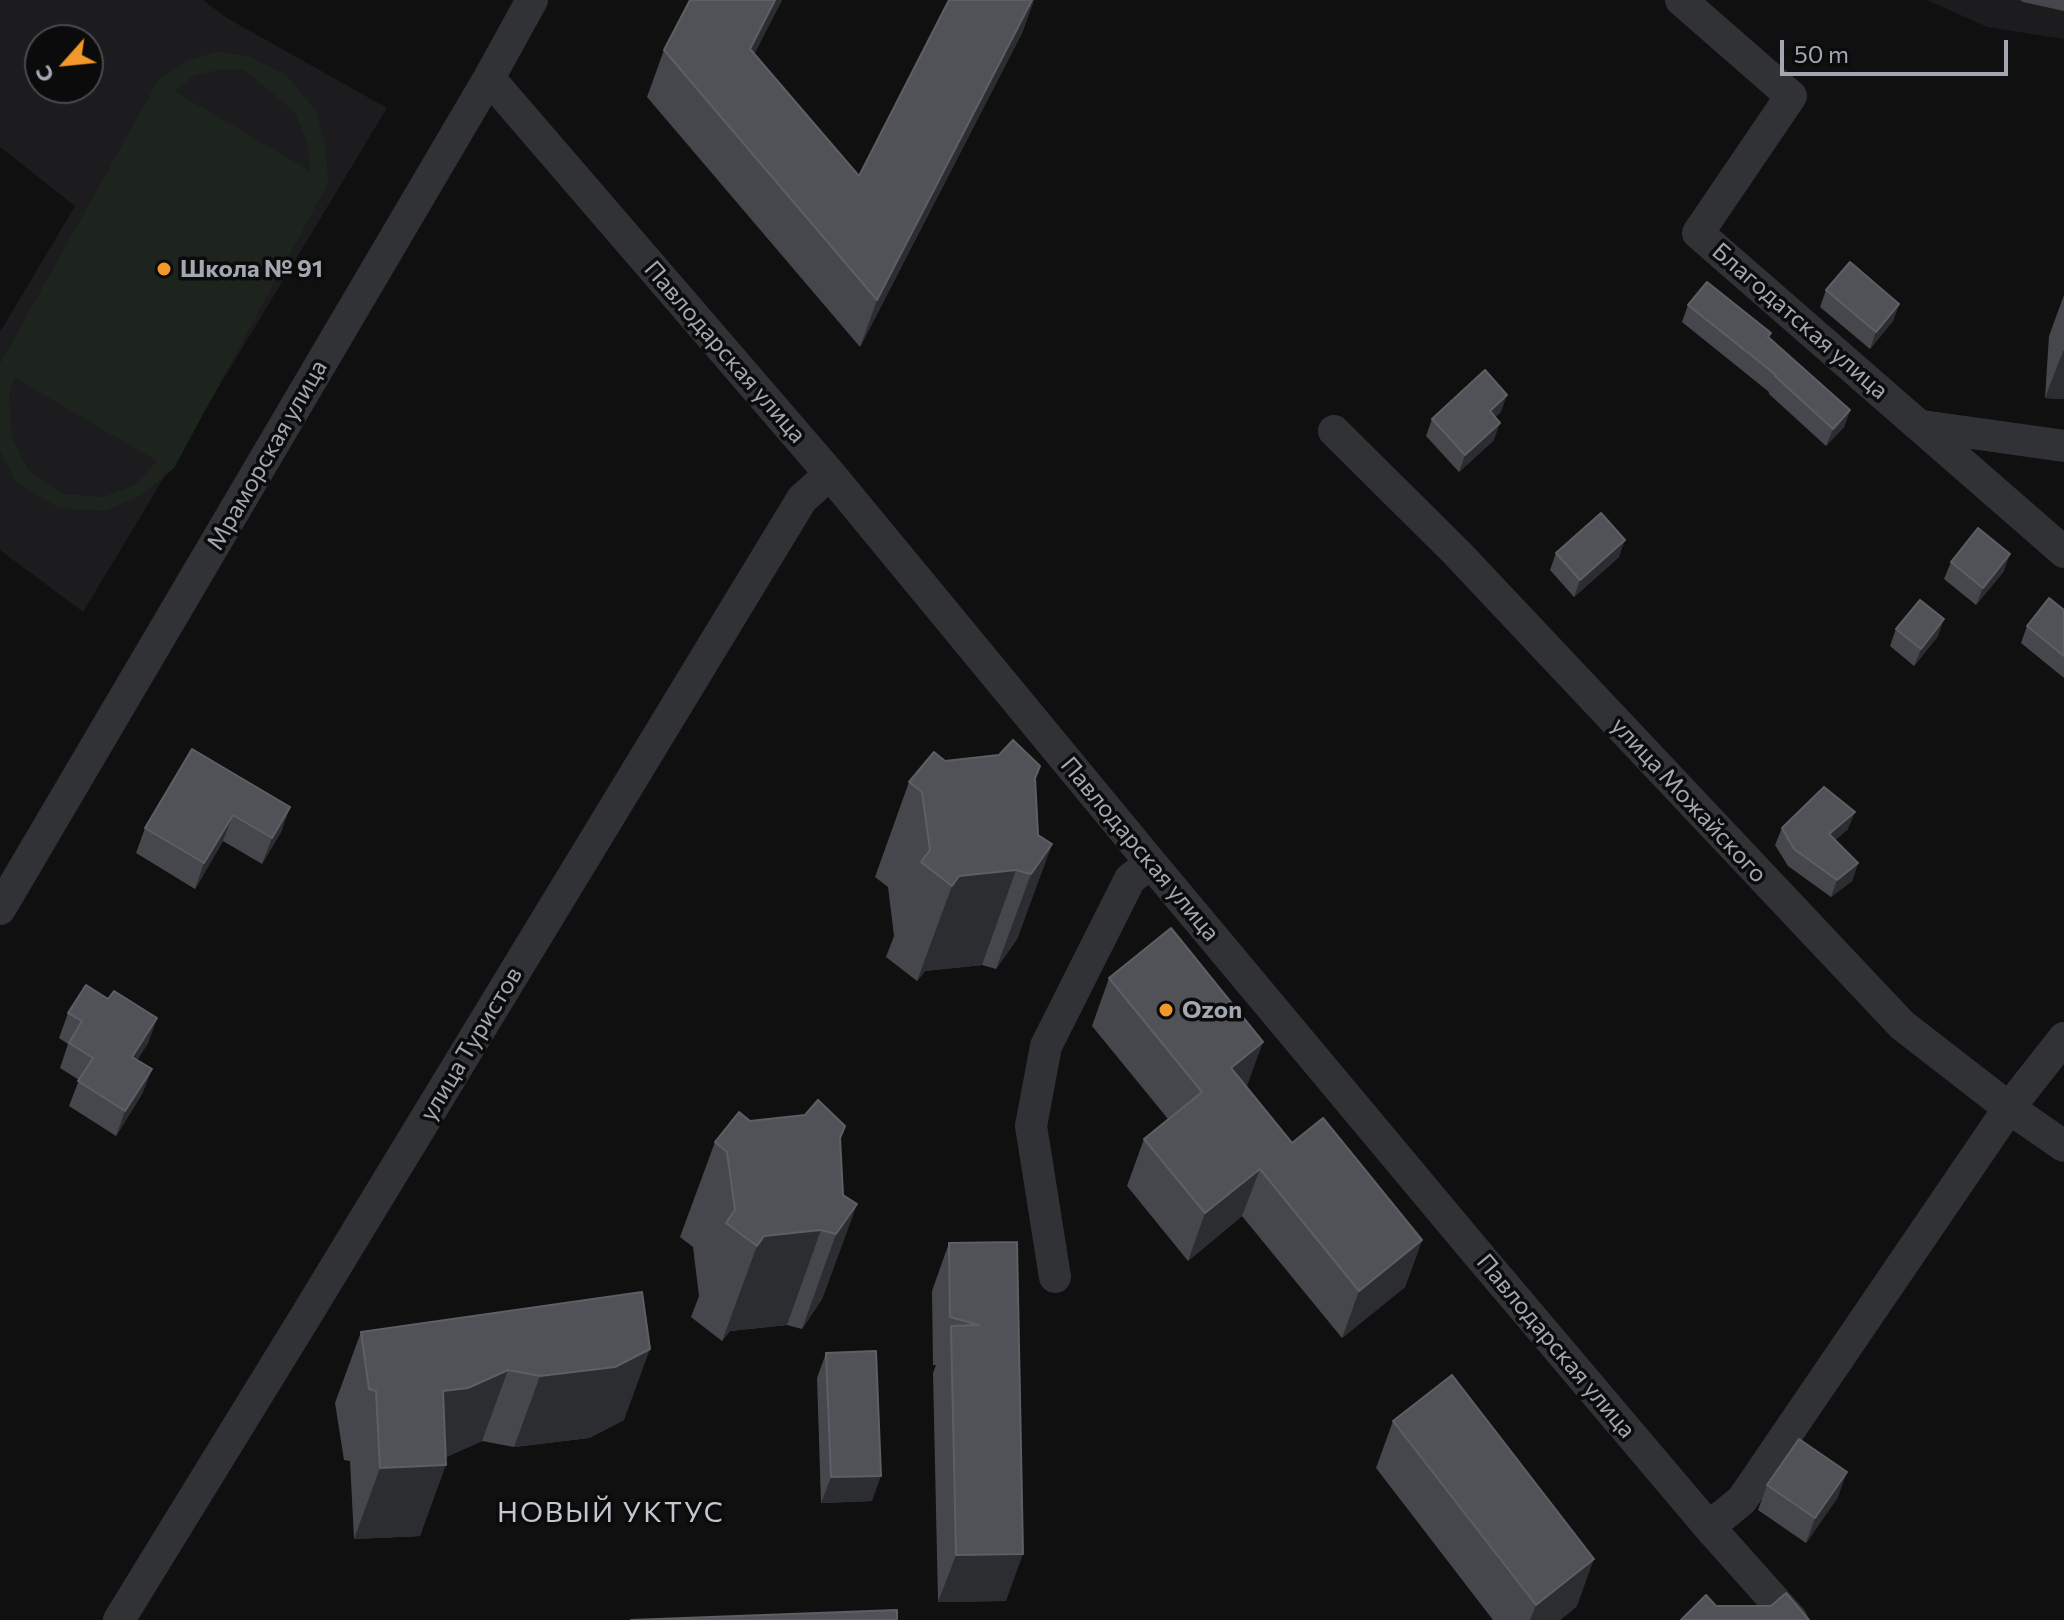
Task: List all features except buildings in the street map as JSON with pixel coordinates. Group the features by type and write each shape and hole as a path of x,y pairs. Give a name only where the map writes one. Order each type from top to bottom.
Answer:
{"street":[{"name":"Мраморская улица","path":"0,909 532,0"},
{"name":"Благодатская улица","path":"1681,0 1791,96 1698,233 2064,552"},
{"name":"Павлодарская улица","path":"489,78 830,474 1151,863 1709,1527 1792,1620"},
{"path":"1922,426 2064,446"},
{"name":"улица Можайского","path":"1334,431 1457,553 1902,1025 2009,1108 2064,1146"},
{"name":"улица Туристов","path":"119,1620 802,499 830,474"},
{"path":"1055,1277 1031,1126 1046,1046 1130,879 1151,863"},
{"path":"1709,1527 1742,1500 2009,1108 2064,1038"}],"shaded area":[{"name":"Школа № 91","path":"0,0 203,0 227,18 387,108 83,612 0,550 0,332 75,206 0,147"},
{"path":"1927,0 2064,0 2064,39 1987,27"},
{"path":"218,51 251,57 286,75 316,111 326,149 328,183 174,468 145,493 106,511 59,508 16,482 0,451 0,364 159,79 187,61","holes":["223,69 243,70 295,113 308,144 310,171 174,91 195,75","15,378 157,461 136,484 104,497 64,494 28,470 12,437 9,397"]}],"place":[{"name":"Школа № 91","path":"164,269"},
{"name":"Ozon","path":"1166,1010"}],"district":[{"name":"НОВЫЙ УКТУС","path":"611,1513"}]}
